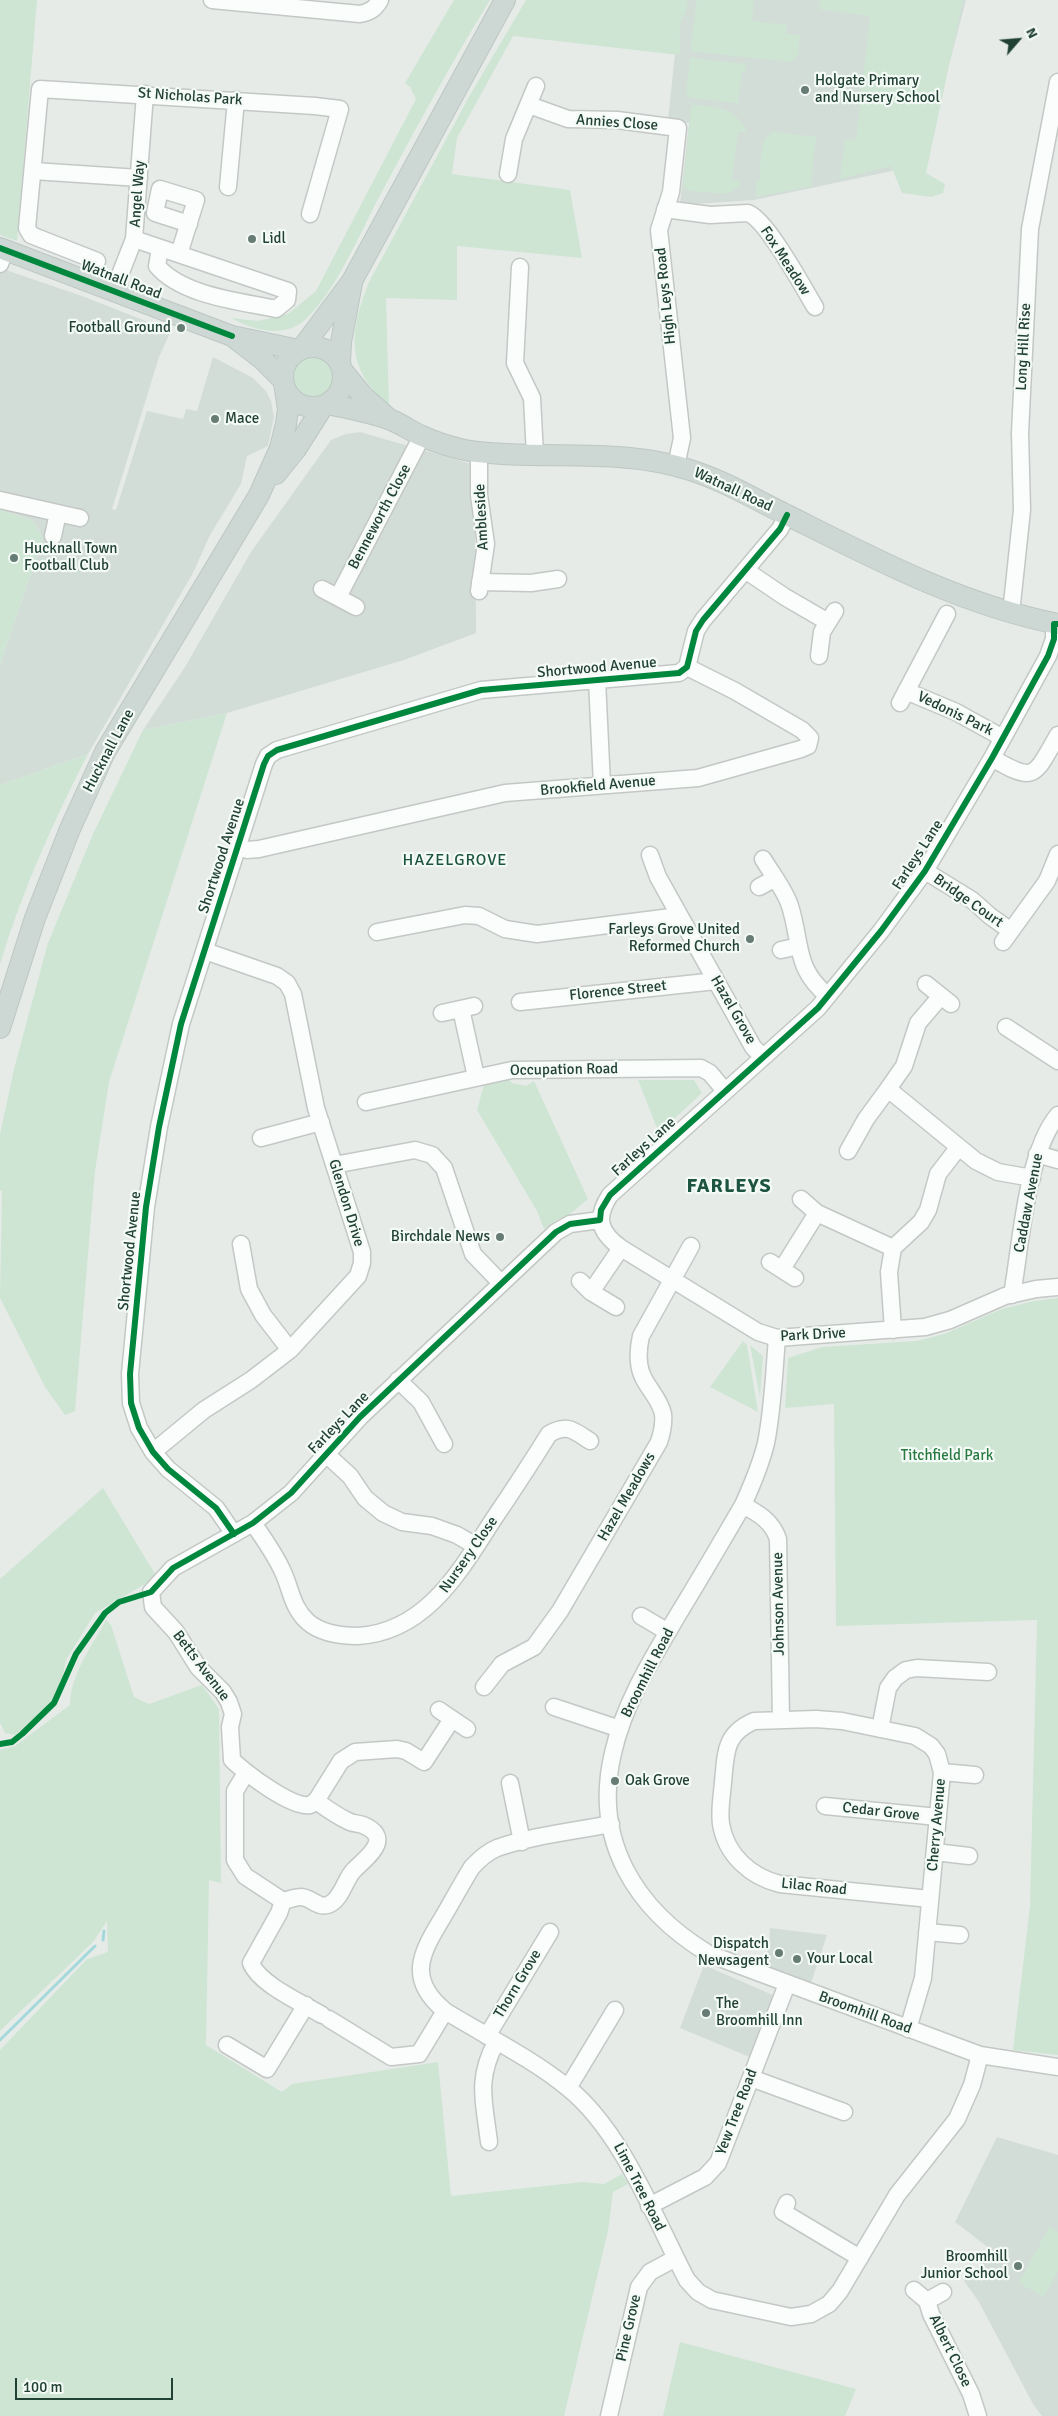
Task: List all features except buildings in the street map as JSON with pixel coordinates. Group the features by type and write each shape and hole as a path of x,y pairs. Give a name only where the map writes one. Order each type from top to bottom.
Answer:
{"main road":[{"path":"352,280 341,342 343,381 340,391 325,405 313,408 304,406 295,402 284,384 287,361 300,349 352,280 505,0"},
{"name":"Watnall Road","path":"2,254 114,290 232,336 300,349"},
{"name":"Watnall Road","path":"232,336 262,359 284,384"},
{"path":"300,349 310,347 324,349 334,355 341,367"},
{"name":"Watnall Road","path":"341,367 363,396 392,421"},
{"name":"Hucknall Lane","path":"0,1028 35,918 70,829 105,752 259,495 280,448 288,409 284,384"},
{"name":"Watnall Road","path":"325,405 392,421 448,446 479,452 609,456 646,459 676,466 718,481 952,593 1011,613 1056,624"},
{"name":"Hucknall Lane","path":"259,495 296,449 325,405"}],"street":[{"path":"212,0 360,14 369,13 380,0"},
{"name":"Long Hill Rise","path":"1011,613 1022,510 1020,433 1030,229 1058,82"},
{"path":"508,174 503,151 536,86"},
{"name":"St Nicholas Park","path":"34,171 40,89 236,100 340,109 310,214"},
{"name":"Angel Way","path":"114,290 134,239 145,94"},
{"path":"228,187 236,100"},
{"name":"Annies Close","path":"528,105 568,119 617,120 678,128"},
{"name":"High Leys Road","path":"676,466 682,438 659,230 671,192 678,128"},
{"path":"97,261 31,234 27,228 34,171 139,178"},
{"name":"Fox Meadow","path":"665,209 710,215 748,213 753,215 768,232 815,307"},
{"path":"179,254 188,224"},
{"path":"134,239 288,291 286,300 276,309 213,296 166,278 156,266 160,248"},
{"path":"520,268 525,317 515,363 532,398 534,455"},
{"name":"Benneworth Close","path":"338,597 422,436"},
{"name":"Ambleside","path":"479,452 480,495 486,544 480,586 531,583 558,579"},
{"path":"0,500 80,518"},
{"path":"53,536 58,513"},
{"path":"687,667 696,631 780,529 787,515"},
{"path":"745,570 785,597 832,617 819,642 819,656"},
{"path":"322,589 356,607"},
{"name":"Vedonis Park","path":"947,614 903,697 956,712 1003,738"},
{"name":"Farleys Lane","path":"151,1592 173,1568 254,1523 291,1493 360,1417 501,1283 561,1228 600,1220 601,1210 610,1195 818,1008 881,931 926,871 992,758 1048,656 1054,639 1056,624"},
{"name":"Shortwood Avenue","path":"234,1534 216,1508 168,1469 153,1452 139,1428 131,1403 130,1374 146,1208 159,1127 181,1024 268,756 277,750 481,690 675,674 687,667"},
{"name":"Brookfield Avenue","path":"238,847 247,850 259,849 505,793 698,778 801,749 811,741 808,734 802,730 735,691 687,667"},
{"path":"598,680 602,786"},
{"path":"992,758 1018,773 1033,772 1039,768 1058,736"},
{"name":"Bridge Court","path":"926,871 972,900 990,916 1007,937 1047,881 1058,854"},
{"name":"Hazel Grove","path":"650,855 658,877 679,916 753,1047 763,1057"},
{"path":"764,859 789,905 804,966 809,978 828,996"},
{"path":"759,887 774,879"},
{"path":"376,932 465,915 479,916 505,928 537,934 679,916"},
{"path":"781,950 799,946"},
{"name":"Glendon Drive","path":"153,1452 204,1410 251,1380 290,1350 358,1276 362,1264 362,1252 321,1122 293,994 287,983 277,976 204,950"},
{"name":"Florence Street","path":"520,1002 716,980"},
{"path":"848,1151 853,1127 888,1089 904,1066 918,1023 946,1000 926,984"},
{"path":"442,1013 468,1008 476,1077"},
{"path":"1006,1027 1035,1039 1058,1061"},
{"name":"Occupation Road","path":"366,1102 512,1070 701,1068 710,1073 725,1091"},
{"path":"888,1089 976,1161 998,1172 1032,1178"},
{"name":"Caddaw Avenue","path":"1012,1295 1032,1178 1038,1154 1048,1130 1058,1115"},
{"path":"261,1138 321,1122"},
{"path":"893,1330 889,1272 893,1248 921,1222 928,1210 938,1174 958,1148"},
{"path":"334,1165 415,1150 432,1155 444,1168 473,1254 501,1283"},
{"path":"1038,1154 1058,1160"},
{"path":"801,1199 817,1213 893,1248"},
{"path":"782,1270 817,1213"},
{"name":"Park Drive","path":"600,1220 606,1234 620,1248 758,1332 778,1338 925,1327 1012,1295 1036,1289 1058,1288"},
{"path":"241,1244 250,1289 263,1315 290,1350"},
{"name":"Hazel Meadows","path":"484,1687 502,1664 534,1647 560,1611 659,1442 663,1427 663,1413 657,1398 642,1376 638,1350 641,1336 691,1246"},
{"path":"616,1307 586,1287 620,1248"},
{"name":"Broomhill Road","path":"778,1338 773,1397 766,1444 756,1475 743,1505 637,1688 620,1729 609,1776 611,1824 614,1840 627,1873 645,1901 670,1928 709,1954 980,2055 1058,2067"},
{"path":"398,1380 421,1402 444,1444"},
{"name":"Nursery Close","path":"254,1523 278,1561 294,1604 308,1622 325,1632 345,1636 374,1635 396,1627 416,1616 438,1598 459,1574 549,1434 560,1428 571,1429 590,1441"},
{"path":"326,1454 350,1476 365,1498 383,1513 402,1522 432,1526 457,1535 476,1546"},
{"name":"Johnson Avenue","path":"743,1505 766,1519 775,1531 778,1539 781,1720"},
{"name":"Betts Avenue","path":"151,1592 153,1607 176,1632 198,1667 223,1692 229,1702 233,1714 230,1727 232,1760 246,1773 297,1804 310,1805 316,1801"},
{"path":"641,1616 668,1632"},
{"path":"880,1729 888,1688 894,1678 906,1670 917,1668 988,1672"},
{"path":"549,1705 620,1729"},
{"path":"246,1773 235,1792 235,1860 245,1876 283,1901 300,1897 316,1904 330,1904 335,1900 352,1872 372,1854 377,1846 377,1837 373,1831 362,1825 350,1822 316,1801 341,1761 351,1753 360,1750 397,1749 406,1751 424,1762 445,1715 467,1728"},
{"name":"Cherry Avenue","path":"781,1720 842,1721 915,1736 924,1740 937,1754 942,1772 923,1978 908,2029"},
{"name":"Lilac Road","path":"781,1720 754,1721 745,1725 732,1736 728,1744 720,1813 724,1834 734,1854 747,1868 772,1882 930,1900"},
{"path":"942,1772 975,1775"},
{"path":"511,1783 522,1842"},
{"name":"Cedar Grove","path":"825,1806 938,1817"},
{"name":"Lime Tree Road","path":"611,1824 497,1848 482,1856 472,1867 424,1948 421,1966 422,1982 431,1999 445,2011 568,2088 593,2113 616,2142 686,2280 698,2292 712,2300 790,2317 811,2314 828,2304 840,2291 897,2195 956,2119 969,2094 980,2055"},
{"path":"935,1852 969,1856"},
{"path":"283,1901 279,1913 251,1963 258,1975 306,2005 331,2024 391,2057 419,2054 445,2011"},
{"name":"Thorn Grove","path":"489,2142 482,2080 491,2039 550,1932"},
{"path":"927,1932 960,1935"},
{"name":"Yew Tree Road","path":"649,2206 711,2172 718,2163 787,1984"},
{"path":"227,2045 267,2069 306,2005"},
{"path":"568,2088 615,2010"},
{"path":"750,2078 843,2113"},
{"path":"782,2211 860,2258"},
{"name":"Pine Grove","path":"609,2416 639,2287 650,2272 676,2258"},
{"name":"Albert Close","path":"914,2290 927,2301 931,2314 970,2394 978,2416"},
{"path":"927,2301 943,2292"}],"shaded area":[{"name":"Holgate Primary and Nursery School","path":"543,0 966,0 950,61 926,122 892,171 754,200 680,205 689,123 668,120 675,54 542,38"},
{"path":"0,268 82,296 171,331 159,357 112,509 116,510 147,411 183,419 186,409 197,411 213,357 253,378 266,391 271,401 274,417 268,446 247,456 241,484 210,535 193,573 88,754 0,785 0,664 43,538 32,520 0,510"},
{"path":"360,432 475,465 476,633 404,660 227,713 143,730 185,667 251,552 331,440 346,434"},
{"path":"770,1928 827,1935 810,1986 760,1968 769,1948"},
{"path":"704,1965 775,1996 752,2058 680,2028"},
{"name":"Broomhill Junior School","path":"997,2137 1058,2155 1058,2416 1042,2416 1033,2404 979,2302 964,2281 993,2251 955,2222"}],"green space":[{"path":"0,0 37,0 17,241 0,235"},
{"path":"454,0 490,0 432,99 346,263 326,294 305,320 287,329 268,331 249,326 231,318 258,321 288,314 316,291 416,99 410,87 405,83"},
{"path":"526,0 688,0 687,9 680,27 679,55 513,36 457,138 452,174 570,190 582,258 457,246 457,300 386,298 389,406 364,378 358,363 355,333 362,300 369,282 470,95"},
{"path":"697,0 754,0 752,21 787,25 786,34 800,35 798,56 791,62 690,51"},
{"path":"820,0 963,0 926,173 945,184 943,193 931,197 902,193 891,166 840,179 845,139 856,140 870,16 819,9"},
{"path":"690,58 746,64 746,71 742,71 738,103 690,98 686,93"},
{"path":"694,105 711,106 726,110 738,118 747,132 738,132 732,181 740,182 740,185 729,194 689,191 683,187 691,107"},
{"path":"776,132 816,137 811,186 756,197 756,183 760,180 763,144 770,134"},
{"path":"310,353 320,353 334,363 338,376 334,389 328,395 320,399 310,399 296,389 292,381 292,371 302,357"},
{"path":"0,510 32,520 43,538 0,664"},
{"path":"227,713 109,1082 95,1171 75,1411 65,1415 45,1387 0,1298 2,1191 0,1190 0,1134 14,1069 48,943 93,834 143,730"},
{"path":"88,754 39,857 18,910 0,964 0,785"},
{"path":"507,1078 512,1083 526,1086 534,1081 588,1199 569,1215 557,1220 544,1229 537,1211 477,1110 485,1081"},
{"path":"638,1080 694,1080 702,1093 659,1133"},
{"name":"Titchfield Park","path":"1058,1298 1058,2055 1013,2050 1030,1906 1037,1620 836,1626 834,1404 785,1408 788,1358 822,1347 917,1341 944,1334 1002,1309 1034,1301"},
{"path":"743,1341 747,1345 758,1412 710,1387"},
{"path":"750,1345 763,1356 760,1397"},
{"path":"103,1488 155,1574 145,1584 95,1613 66,1660 62,1680 50,1704 15,1735 5,1733 0,1723 0,1579"},
{"path":"106,1620 111,1625 134,1697 149,1704 202,1685 219,1709 221,1883 209,1880 206,2045 282,2092 292,2084 438,2062 451,2196 582,2182 604,2184 622,2174 628,2184 613,2192 608,2231 564,2416 0,2416 0,2050 87,1959 108,1952 107,1921 93,1942 0,2031 0,1750 15,1746 70,1705 71,1694 78,1672 88,1650"},
{"path":"1049,2227 1058,2232 1058,2271 1044,2297 1019,2283"},
{"path":"680,2342 856,2389 845,2416 663,2416"}],"waterway":[{"path":"103,1940 104,1931"},
{"path":"0,2040 95,1946"}],"cycle path":[{"path":"0,248 232,336"},
{"path":"234,1534 216,1508 168,1469 153,1452 139,1428 131,1403 130,1374 146,1207 159,1127 181,1024 268,756 277,750 481,690 679,673 687,667 696,631 703,620 780,529 787,515"},
{"path":"0,1744 12,1742 54,1703 76,1654 105,1613 119,1602 151,1592 173,1568 253,1523 291,1493 360,1417 556,1232 570,1224 600,1220 601,1210 610,1195 818,1008 881,931 925,871 992,758 1048,656 1054,639 1054,624 1058,624"}],"place":[{"name":"Holgate Primary and Nursery School","path":"805,90"},
{"name":"Lidl","path":"252,239"},
{"name":"Football Ground","path":"181,328"},
{"name":"Mace","path":"215,419"},
{"name":"Hucknall Town Football Club","path":"14,558"},
{"name":"Farleys Grove United Reformed Church","path":"750,939"},
{"name":"Birchdale News","path":"500,1237"},
{"name":"Oak Grove","path":"615,1781"},
{"name":"Dispatch Newsagent","path":"779,1953"},
{"name":"Your Local","path":"797,1959"},
{"name":"The Broomhill Inn","path":"706,2013"},
{"name":"Broomhill Junior School","path":"1018,2266"}],"district":[{"name":"HAZELGROVE","path":"455,861"},
{"name":"FARLEYS","path":"729,1187"}]}
